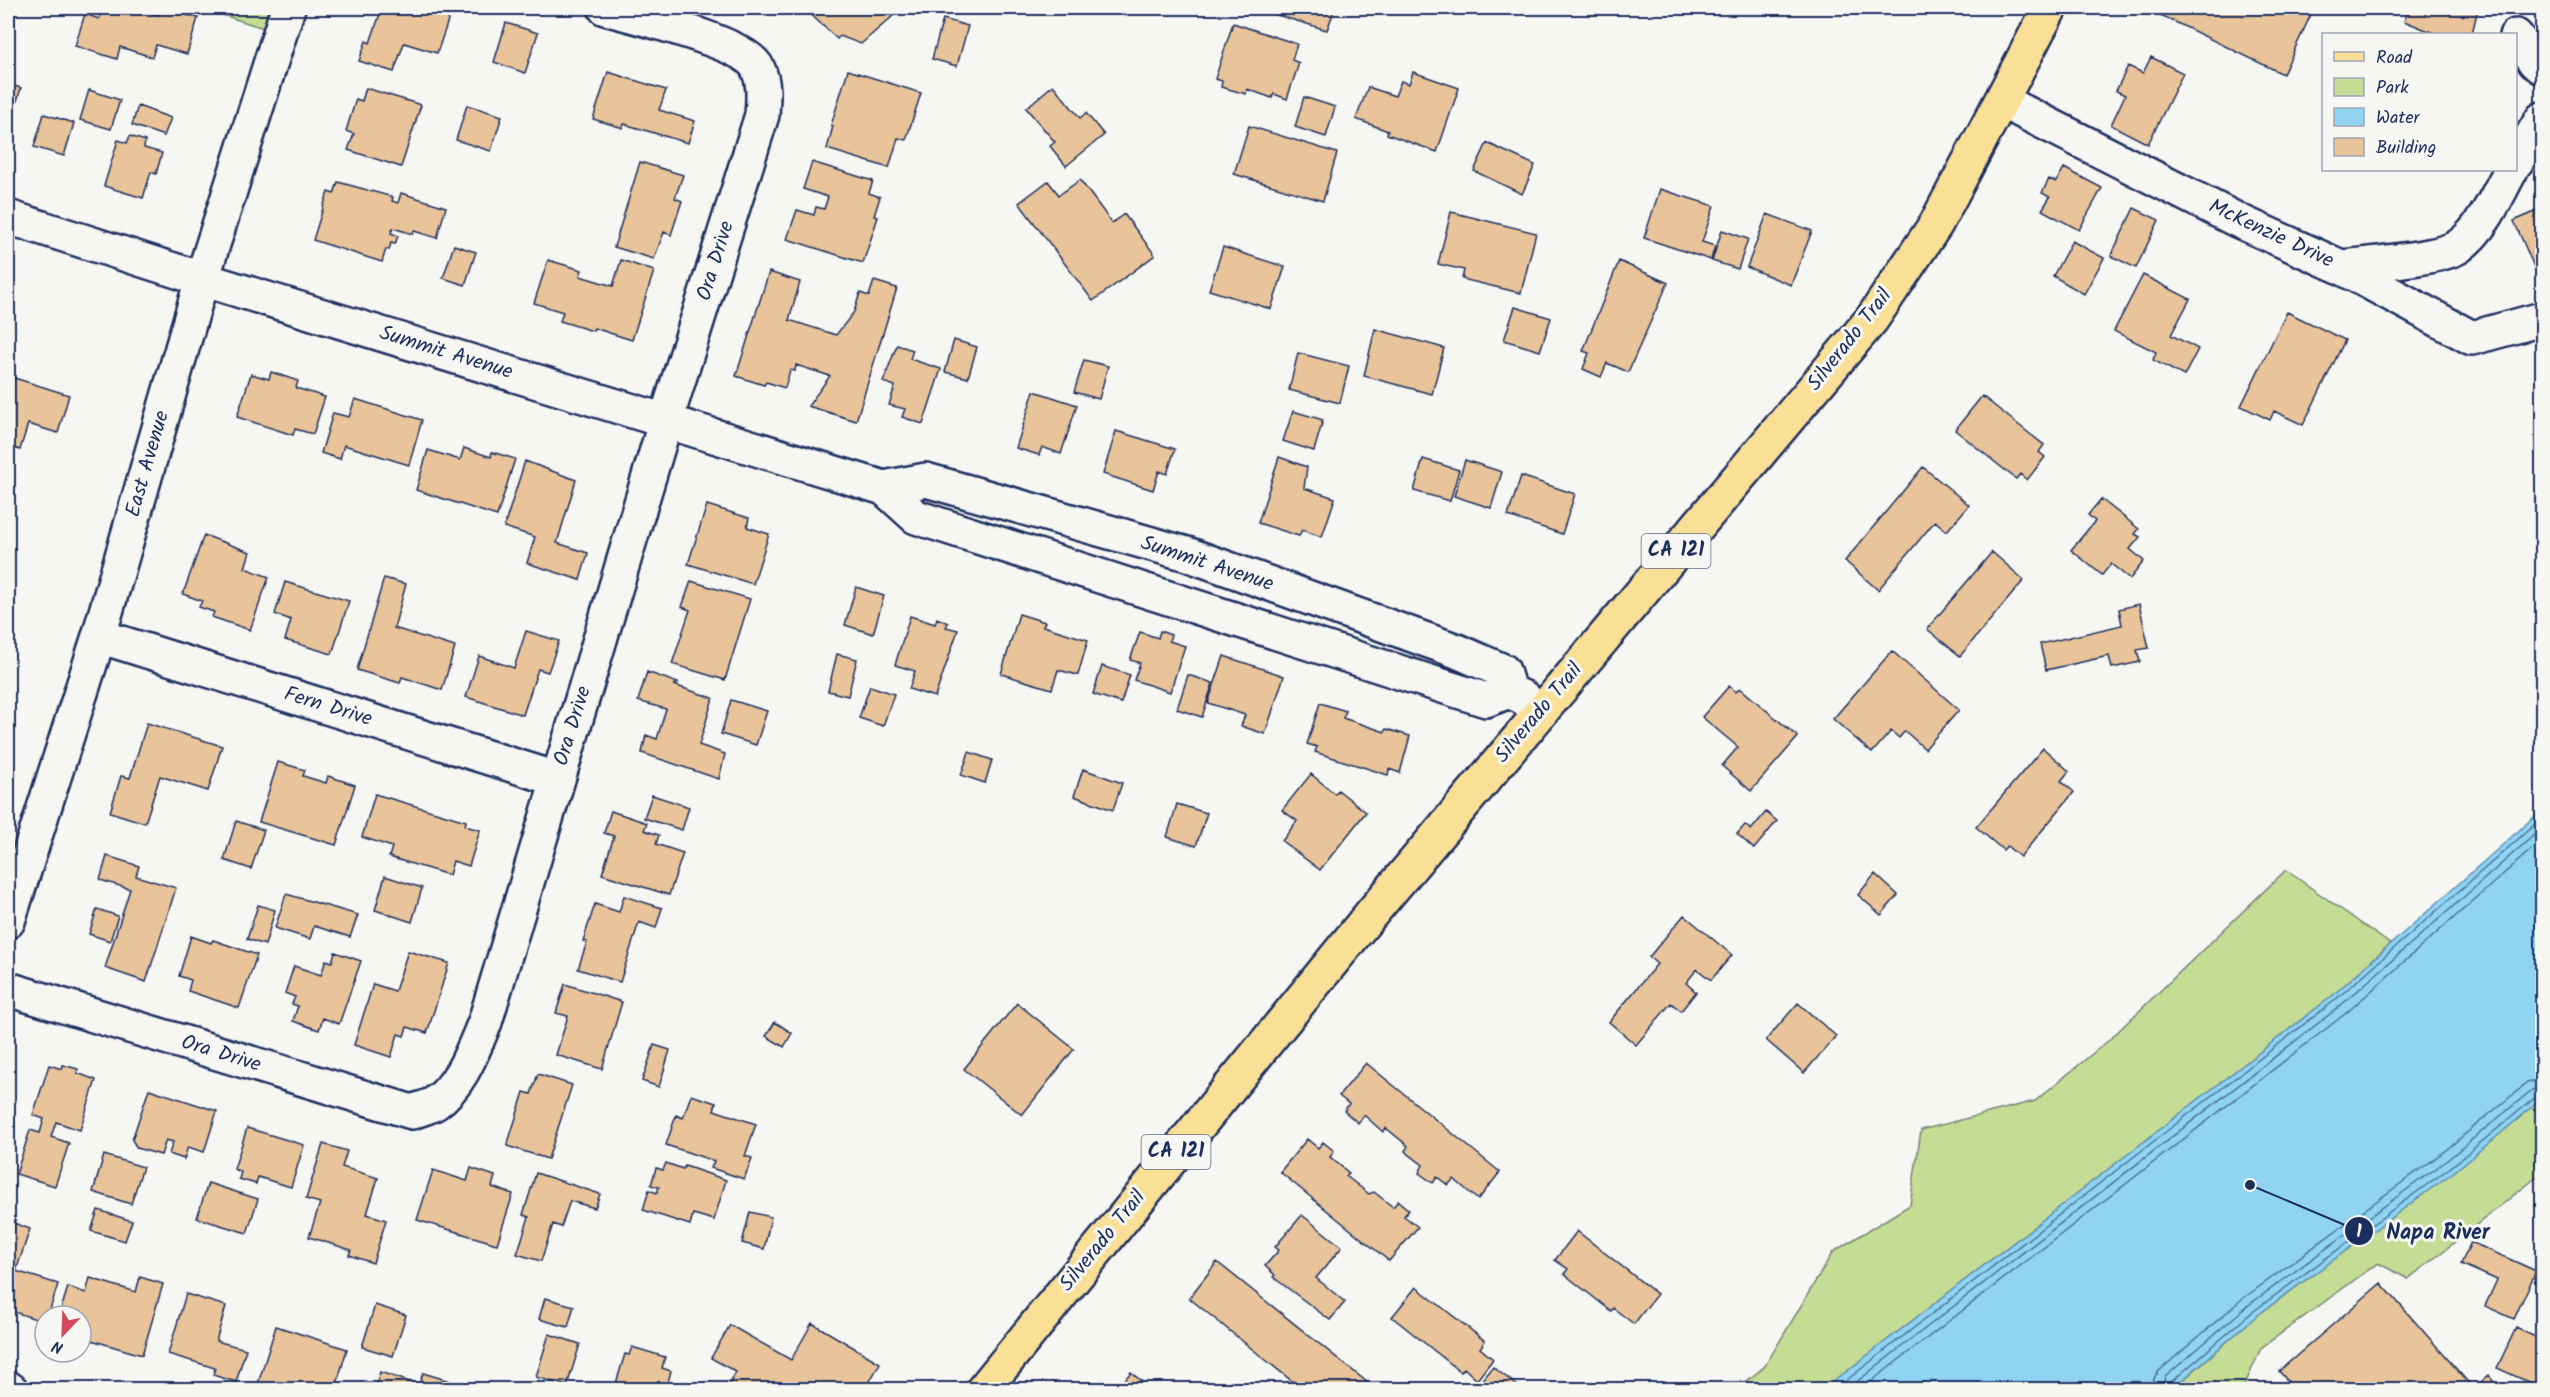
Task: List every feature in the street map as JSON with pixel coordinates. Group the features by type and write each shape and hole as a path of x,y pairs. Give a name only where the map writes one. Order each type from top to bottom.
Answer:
{"main road":[{"name":"Silverado Trail","path":"983,1389 1371,914 1872,319 1936,224 2050,8"}],"street":[{"name":"East Avenue","path":"8,921 14,879 99,636 202,279 288,8"},
{"name":"Ora Drive","path":"8,989 412,1112 434,1103 454,1083 471,1055 485,1022 666,420 762,115 764,92 758,68 744,55 715,40 605,8"},
{"path":"2514,33 2510,28 2517,8"},
{"path":"2517,38 2535,62 2542,67"},
{"name":"McKenzie Drive","path":"2002,101 2239,221 2342,267 2472,339 2542,319"},
{"path":"2517,160 2542,119"},
{"path":"2342,267 2425,257 2458,246 2484,218 2510,171"},
{"name":"Summit Avenue","path":"8,217 202,279 884,488 916,517 1486,700 1509,691 1524,698 1539,712"},
{"name":"Summit Avenue","path":"884,488 926,480 1187,554 1457,651 1503,671 1509,691"},
{"name":"Fern Drive","path":"99,636 557,779"}],"green space":[{"path":"201,8 288,8 279,33"},
{"path":"2286,870 2390,944 2331,997 1824,1389 1736,1390 1765,1366 1833,1252 1910,1205 1921,1130 2035,1101 2109,1040"},
{"path":"2542,1099 2542,1173 2408,1279 2378,1263 2261,1348 2243,1389 2172,1390 2255,1317 2455,1171"}],"water":[{"path":"2542,810 2542,1099 2455,1171 2255,1317 2172,1389 1824,1389 2331,997"}],"building":[{"path":"102,8 133,8 158,15 163,8 198,18 187,54 156,45 152,57 120,47 117,59 75,46 85,14 99,19"},
{"path":"382,8 452,9 437,53 404,43 394,72 359,61 366,41 370,43"},
{"path":"804,8 902,8 861,44 840,36 837,39"},
{"path":"1254,8 1335,8 1327,30"},
{"path":"2161,8 2314,8 2283,74 2158,14"},
{"path":"2410,8 2478,8 2472,33 2434,33 2404,21"},
{"path":"943,19 968,26 957,66 932,59"},
{"path":"506,23 538,33 525,73 494,62"},
{"path":"1233,23 1297,44 1292,60 1299,63 1287,99 1274,94 1272,98 1247,89 1246,94 1221,87 1222,81 1215,79"},
{"path":"2151,57 2183,73 2148,144 2111,125 2125,95 2116,91 2128,66 2143,73"},
{"path":"848,70 921,93 906,140 898,138 889,168 827,149 833,126 831,125"},
{"path":"608,72 666,90 659,110 695,121 688,143 624,124 623,128 593,119"},
{"path":"1413,72 1459,88 1437,152 1387,134 1388,131 1356,119 1368,87 1395,96 1401,81 1409,84"},
{"path":"8,84 21,88 8,130"},
{"path":"1053,85 1080,118 1086,113 1104,135 1066,166 1050,146 1055,142 1026,108"},
{"path":"366,88 421,105 401,167 348,150 354,134 346,131 356,99 362,101"},
{"path":"89,90 120,100 111,129 80,120"},
{"path":"1304,97 1335,107 1326,137 1295,127"},
{"path":"467,105 502,116 491,151 456,140"},
{"path":"138,106 171,118 164,136 132,125"},
{"path":"44,114 74,123 64,156 34,147"},
{"path":"1249,126 1337,153 1323,201 1234,174"},
{"path":"130,136 145,141 144,148 162,153 156,174 151,172 143,198 104,186 118,140 127,143"},
{"path":"1487,143 1535,165 1522,194 1474,171"},
{"path":"640,162 683,175 675,198 682,201 671,235 664,232 654,259 614,247"},
{"path":"812,162 873,181 869,193 880,197 874,216 878,217 863,263 787,239 797,210 814,215 816,207 824,209 828,197 803,189"},
{"path":"2064,168 2102,188 2079,230 2042,210 2050,197 2042,193 2049,179 2056,182"},
{"path":"1080,180 1112,223 1124,214 1155,255 1093,301 1019,203 1048,181 1059,195"},
{"path":"338,182 393,197 392,201 398,203 401,193 446,207 437,238 393,228 391,233 398,236 395,244 391,243 389,250 386,249 382,262 313,240 328,192 334,194"},
{"path":"1660,189 1714,206 1702,242 1715,246 1711,260 1644,238"},
{"path":"2134,208 2159,220 2136,268 2111,256"},
{"path":"2542,209 2542,277 2539,278 2514,221"},
{"path":"1451,212 1536,233 1521,293 1462,279 1464,270 1438,264"},
{"path":"1767,214 1812,231 1791,285 1747,267"},
{"path":"1722,230 1748,239 1738,269 1712,261"},
{"path":"2072,241 2104,258 2084,294 2053,276"},
{"path":"454,245 476,252 465,285 443,278"},
{"path":"1223,247 1285,267 1271,309 1209,290"},
{"path":"548,260 582,270 580,276 613,286 621,260 654,271 632,340 594,328 593,331 560,321 563,312 534,303"},
{"path":"1619,261 1668,283 1628,372 1607,363 1601,377 1583,369 1589,353 1583,351"},
{"path":"769,272 800,282 789,320 836,335 854,312 860,293 869,296 874,281 897,288 856,421 808,406 830,376 796,365 795,371 790,370 785,388 766,382 764,385 736,376"},
{"path":"2143,275 2190,299 2171,335 2198,349 2184,376 2153,360 2156,352 2114,331"},
{"path":"1515,307 1551,318 1540,351 1504,340"},
{"path":"2287,312 2345,340 2303,425 2274,411 2270,420 2241,406"},
{"path":"1375,329 1444,348 1432,394 1364,376"},
{"path":"954,340 977,347 968,378 945,372"},
{"path":"897,345 913,350 910,359 941,369 923,424 902,417 905,409 889,405 895,386 883,382"},
{"path":"1298,353 1349,366 1340,403 1289,390"},
{"path":"1084,360 1108,366 1099,399 1074,392"},
{"path":"271,372 298,381 296,388 325,397 313,434 295,429 293,435 237,417 251,374 269,379"},
{"path":"8,376 69,395 58,433 28,424 20,450 14,448 9,467"},
{"path":"1034,391 1077,405 1061,454 1042,447 1039,455 1016,448"},
{"path":"1982,396 2044,445 2039,452 2045,457 2027,480 2020,474 2016,479 1955,430"},
{"path":"355,399 422,420 409,465 344,445 340,459 321,453 333,413 349,417"},
{"path":"1293,411 1323,420 1314,451 1283,441"},
{"path":"1116,431 1175,449 1167,474 1159,471 1153,490 1103,474"},
{"path":"464,448 491,457 492,452 515,459 497,516 416,490 428,450 460,460"},
{"path":"1279,457 1307,467 1304,488 1335,498 1322,537 1302,530 1299,536 1258,523"},
{"path":"1423,459 1459,470 1450,501 1414,491"},
{"path":"1465,460 1502,472 1491,508 1454,496"},
{"path":"525,461 576,480 557,543 588,553 580,580 527,563 535,537 504,527"},
{"path":"1923,467 1969,505 1947,531 1935,521 1878,590 1845,561"},
{"path":"1521,476 1575,494 1562,534 1508,516"},
{"path":"2101,499 2139,529 2135,534 2140,537 2130,549 2144,561 2130,579 2111,564 2102,575 2071,550 2095,521 2088,515"},
{"path":"707,505 749,518 747,527 769,534 753,584 688,564"},
{"path":"204,535 250,552 245,568 269,577 250,630 212,617 214,612 199,607 202,601 183,594"},
{"path":"1992,552 2024,580 1960,656 1927,629"},
{"path":"384,578 406,584 394,628 455,647 442,690 402,677 400,683 357,670"},
{"path":"691,581 750,599 725,680 672,664 690,610 682,607"},
{"path":"285,582 349,601 332,654 285,640 291,620 275,614"},
{"path":"856,587 884,596 873,634 845,625"},
{"path":"2139,604 2149,648 2137,650 2140,662 2112,668 2109,656 2046,670 2040,644 2122,625 2119,609"},
{"path":"1019,614 1045,622 1043,626 1088,640 1078,675 1058,670 1052,689 1001,674"},
{"path":"910,616 935,624 937,618 948,623 946,627 958,630 935,697 909,689 915,671 895,665"},
{"path":"526,631 559,641 548,672 538,669 523,715 466,697 479,656 514,668"},
{"path":"1160,631 1171,635 1169,641 1185,646 1170,692 1134,680 1140,663 1130,660 1140,632 1158,638"},
{"path":"1892,651 1959,710 1925,749 1905,731 1899,738 1891,731 1872,753 1833,719"},
{"path":"837,654 857,659 848,696 828,691"},
{"path":"1224,656 1284,676 1265,734 1241,726 1245,715 1208,703"},
{"path":"1102,666 1130,675 1121,703 1093,694"},
{"path":"647,672 678,683 674,685 713,698 699,745 725,754 719,779 642,753 646,735 657,739 666,709 638,701"},
{"path":"1188,675 1213,683 1202,717 1177,709"},
{"path":"870,686 894,694 883,726 859,718"},
{"path":"1729,686 1736,692 1740,688 1798,737 1751,791 1722,766 1738,747 1702,717"},
{"path":"731,700 767,711 756,745 721,734"},
{"path":"1320,703 1346,711 1343,718 1385,732 1386,729 1410,736 1400,773 1389,769 1388,775 1315,752 1317,747 1307,744"},
{"path":"147,723 222,746 208,791 160,776 145,823 110,812 121,776 130,778"},
{"path":"2043,748 2069,771 2061,781 2074,792 2020,857 2007,846 2003,850 1976,827"},
{"path":"969,752 992,760 985,783 961,775"},
{"path":"278,762 305,770 303,776 326,783 328,776 355,785 336,845 259,822"},
{"path":"1083,769 1122,783 1113,810 1074,796"},
{"path":"1311,774 1335,794 1338,790 1366,812 1320,870 1282,841 1297,821 1282,810"},
{"path":"375,794 466,821 465,826 480,830 469,866 453,861 449,875 389,857 392,847 362,837"},
{"path":"652,795 689,807 682,830 644,818"},
{"path":"1177,804 1207,813 1196,846 1167,837"},
{"path":"611,811 647,823 644,830 659,835 656,844 683,853 669,895 602,874 614,836 604,833"},
{"path":"1766,812 1777,821 1754,849 1737,834 1745,825 1751,830"},
{"path":"236,821 264,830 251,869 224,860"},
{"path":"107,856 139,866 136,876 176,888 146,982 105,968 130,889 100,880"},
{"path":"1875,874 1898,895 1881,915 1858,895"},
{"path":"385,876 422,888 412,922 375,910"},
{"path":"286,894 358,915 350,937 314,926 310,939 275,928"},
{"path":"624,896 662,908 656,928 639,922 620,982 578,969 587,942 583,941 595,904 619,912"},
{"path":"258,905 275,910 265,945 247,939"},
{"path":"97,909 118,916 110,941 89,934"},
{"path":"1684,915 1732,955 1711,980 1697,969 1686,983 1696,992 1681,1011 1671,1003 1636,1045 1609,1022 1657,964 1649,957"},
{"path":"191,936 211,943 213,940 257,955 239,1008 188,991 191,980 179,976"},
{"path":"408,951 449,963 427,1033 407,1027 404,1036 398,1034 391,1057 354,1045 373,984 395,991"},
{"path":"335,952 361,961 339,1024 323,1018 319,1030 293,1021 298,1006 292,1004 295,997 285,993 294,966 321,975 326,960 332,962"},
{"path":"565,984 622,1002 602,1069 556,1055 568,1016 556,1013"},
{"path":"1017,1003 1074,1049 1022,1115 964,1069"},
{"path":"1798,1003 1836,1036 1804,1073 1766,1040"},
{"path":"775,1022 792,1033 784,1047 766,1036"},
{"path":"654,1045 670,1050 659,1087 642,1081"},
{"path":"1366,1063 1500,1172 1478,1200 1454,1179 1448,1185 1437,1177 1433,1183 1419,1173 1423,1165 1405,1151 1408,1146 1386,1128 1383,1132 1364,1115 1358,1123 1344,1111 1349,1104 1339,1096"},
{"path":"49,1065 62,1069 63,1065 78,1069 77,1073 96,1080 80,1130 56,1122 51,1137 69,1143 55,1186 16,1174 30,1130 40,1133 44,1119 33,1115"},
{"path":"538,1074 572,1085 548,1159 507,1146 524,1092 531,1094"},
{"path":"149,1089 217,1111 204,1152 188,1147 184,1159 169,1154 173,1142 166,1140 161,1155 137,1148 132,1140"},
{"path":"691,1095 716,1103 714,1110 756,1124 745,1156 752,1158 744,1179 711,1168 714,1161 666,1145 676,1115 683,1118"},
{"path":"247,1128 304,1145 291,1187 258,1177 256,1184 239,1179 241,1172 234,1169"},
{"path":"1307,1139 1318,1148 1323,1142 1334,1151 1330,1157 1349,1173 1346,1176 1369,1194 1374,1192 1393,1207 1398,1201 1409,1210 1404,1216 1418,1227 1389,1261 1280,1172"},
{"path":"323,1144 347,1151 342,1167 378,1178 367,1214 386,1220 373,1263 349,1255 351,1250 309,1237 320,1203 306,1199"},
{"path":"104,1155 143,1167 131,1204 93,1192"},
{"path":"666,1163 683,1169 685,1166 726,1180 714,1220 693,1214 690,1225 643,1210 649,1190 657,1193 659,1187 651,1185 656,1168 663,1170"},
{"path":"471,1168 495,1176 492,1187 513,1194 497,1244 417,1220 433,1170 467,1181"},
{"path":"536,1173 600,1194 595,1208 570,1201 561,1227 553,1224 541,1261 517,1254 529,1217 523,1215"},
{"path":"208,1183 258,1199 247,1233 197,1218"},
{"path":"98,1210 132,1221 125,1241 91,1231"},
{"path":"750,1212 771,1217 764,1249 742,1243"},
{"path":"1302,1215 1342,1247 1316,1278 1345,1302 1330,1320 1273,1277 1275,1275 1265,1266 1279,1250 1275,1247"},
{"path":"8,1221 30,1229 16,1271 58,1284 52,1304 33,1304 33,1318 8,1310"},
{"path":"1577,1231 1657,1294 1634,1324 1613,1308 1611,1311 1564,1274 1568,1269 1555,1260"},
{"path":"2471,1242 2536,1271 2514,1319 2485,1306 2497,1280 2461,1264"},
{"path":"1217,1262 1377,1390 1303,1390 1189,1298"},
{"path":"140,1277 163,1284 142,1355 93,1341 93,1304 63,1304 68,1287 86,1293 90,1278 136,1292"},
{"path":"2381,1283 2473,1388 2488,1375 2501,1390 2295,1390 2279,1371"},
{"path":"1416,1287 1485,1341 1480,1348 1493,1359 1477,1380 1464,1368 1461,1372 1392,1317"},
{"path":"186,1294 226,1306 216,1341 246,1349 236,1382 213,1375 215,1368 168,1354"},
{"path":"545,1298 574,1306 568,1327 539,1319"},
{"path":"375,1305 406,1315 393,1356 362,1347"},
{"path":"812,1323 880,1363 865,1390 726,1390 736,1372 711,1358 730,1325 791,1360"},
{"path":"276,1326 347,1349 335,1390 264,1390 257,1387"},
{"path":"2516,1328 2542,1340 2542,1368 2535,1385 2497,1368"},
{"path":"549,1334 580,1344 567,1386 536,1377"},
{"path":"632,1347 665,1357 662,1368 671,1371 666,1390 614,1390 625,1354 629,1355"},
{"path":"1493,1367 1523,1390 1475,1390"},
{"path":"380,1372 419,1385 423,1373 463,1385 461,1390 379,1390 375,1388"},
{"path":"1131,1372 1151,1390 1116,1390"},
{"path":"521,1383 541,1390 519,1390"}],"place":[{"name":"Napa River","path":"2250,1185"}]}
